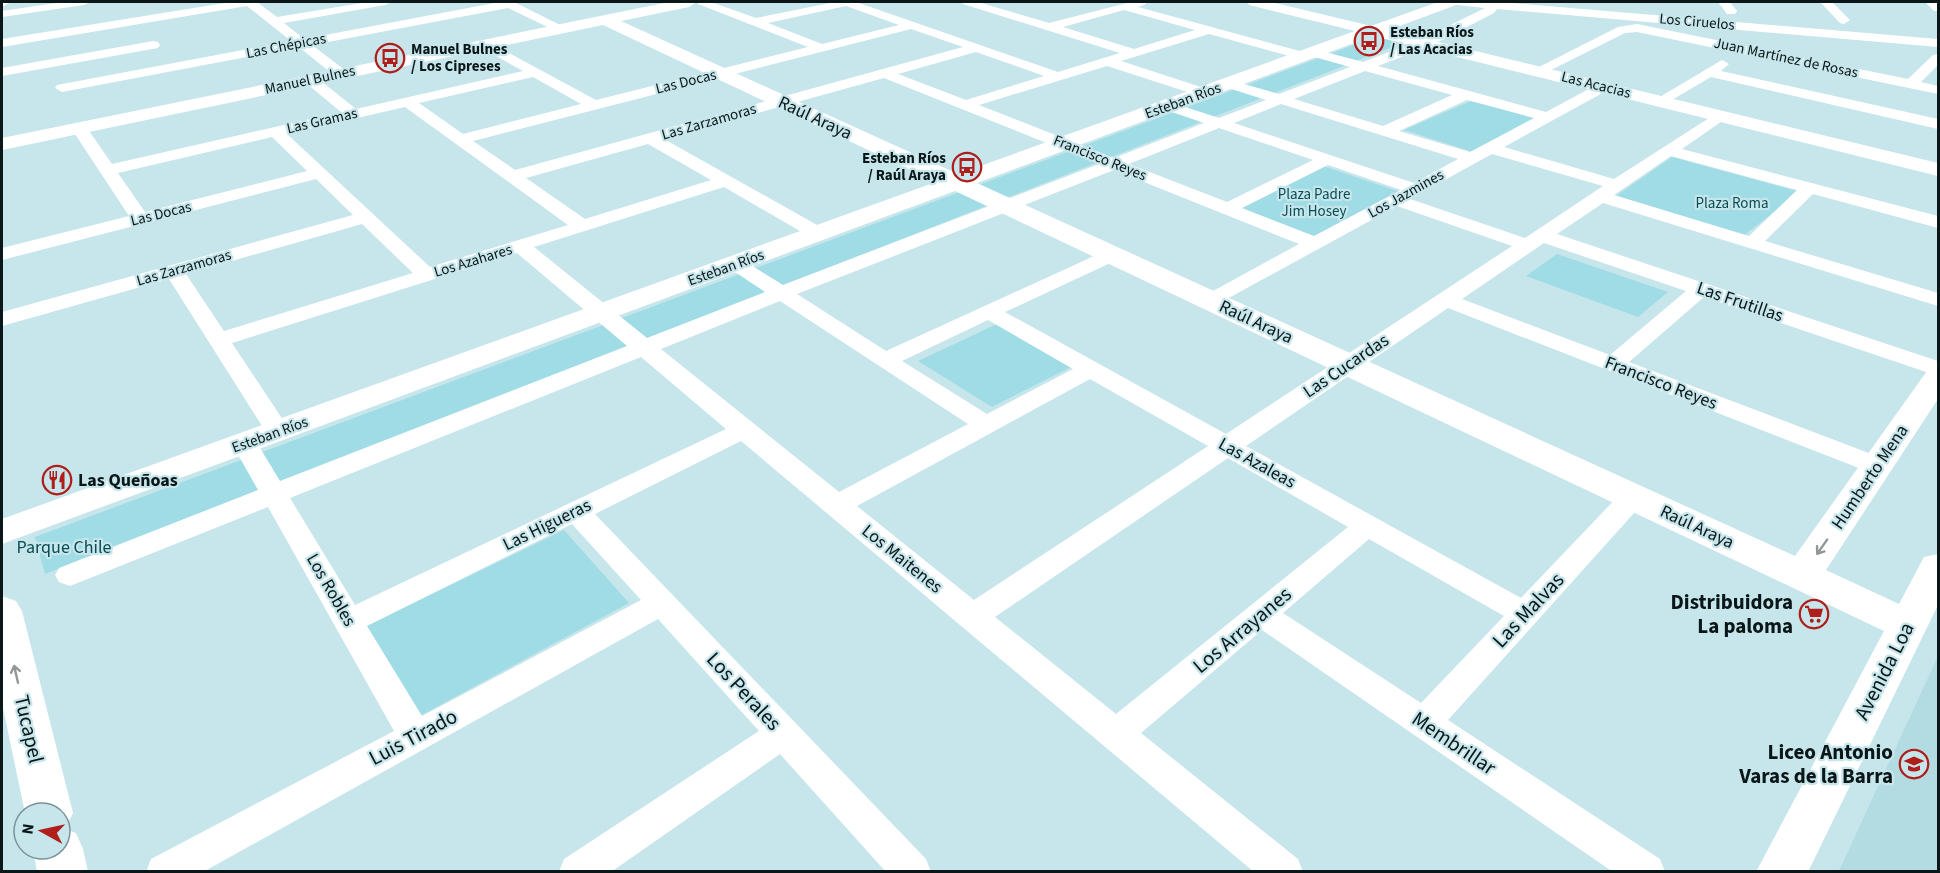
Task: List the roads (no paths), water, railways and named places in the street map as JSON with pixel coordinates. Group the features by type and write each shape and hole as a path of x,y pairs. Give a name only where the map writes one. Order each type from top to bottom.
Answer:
{"street":[{"path":"2,14 84,2"},
{"path":"2,43 250,2 341,74"},
{"path":"275,21 385,2"},
{"name":"Manuel Bulnes","path":"2,144 80,118 311,80 689,2"},
{"path":"702,2 822,48"},
{"path":"756,22 848,2 1057,76"},
{"path":"967,2 1133,53"},
{"path":"983,7 1004,2"},
{"path":"1050,27 1144,2"},
{"name":"Las Acacias","path":"1254,2 1938,169"},
{"name":"Esteban Ríos","path":"2,532 1454,2"},
{"name":"Los Ciruelos","path":"1454,2 1938,42"},
{"path":"1826,2 1844,20"},
{"path":"1931,2 1938,8"},
{"path":"508,3 560,28"},
{"name":"Las Chépicas","path":"62,88 508,3"},
{"path":"1492,6 1555,24"},
{"name":"Esteban Ríos","path":"70,575 782,293 1425,43 1492,6"},
{"path":"1125,7 1209,30 1364,67 1547,117"},
{"name":"Raúl Araya","path":"604,19 1908,625"},
{"path":"130,21 174,67"},
{"name":"Las Docas","path":"460,139 912,25"},
{"name":"Juan Martínez de Rosas","path":"1610,36 1632,28 1938,90"},
{"path":"965,105 1209,30"},
{"path":"1588,32 1610,36"},
{"path":"1538,71 1610,36"},
{"path":"485,44 594,105"},
{"path":"2,72 153,45"},
{"name":"Las Zarzamoras","path":"513,176 976,48"},
{"path":"1660,101 1746,50"},
{"path":"1911,84 1938,58"},
{"path":"1106,61 1217,88 1281,99 1471,158"},
{"path":"47,64 108,170 140,219"},
{"name":"Las Gramas","path":"108,170 536,72"},
{"path":"1709,72 1938,124"},
{"name":"Francisco Reyes","path":"884,73 1316,244"},
{"path":"311,80 353,114"},
{"name":"Los Jazmines","path":"1209,300 1603,87"},
{"path":"1384,131 1466,95"},
{"path":"408,102 582,226"},
{"path":"1168,106 1416,189"},
{"name":"Las Cucardas","path":"973,616 1720,116"},
{"path":"276,132 427,275"},
{"path":"650,138 819,234"},
{"path":"1489,147 1752,243 1938,300"},
{"path":"1668,150 1938,222"},
{"path":"1227,209 1326,160"},
{"name":"Las Docas","path":"2,254 320,173"},
{"name":"Los Azahares","path":"219,340 726,181"},
{"path":"1752,243 1809,188"},
{"name":"Las Frutillas","path":"1396,200 1701,289 1938,369"},
{"name":"Las Zarzamoras","path":"2,319 366,217"},
{"name":"Los Maitenes","path":"520,246 1284,872"},
{"path":"885,360 1112,255"},
{"path":"736,264 986,425"},
{"path":"174,271 278,432"},
{"path":"1613,364 1701,289"},
{"name":"Francisco Reyes","path":"1445,300 1878,466"},
{"name":"Las Azaleas","path":"989,312 1524,614"},
{"path":"837,505 1090,369"},
{"name":"Humberto Mena","path":"1802,576 1938,377"},
{"name":"Las Higueras","path":"349,621 744,430"},
{"name":"Los Robles","path":"245,444 415,736"},
{"name":"Las Malvas","path":"1424,723 1633,497"},
{"name":"Los Perales","path":"576,511 912,872"},
{"name":"Los Arrayanes","path":"1116,734 1368,525"},
{"name":"Avenida Loa","path":"1781,872 1938,567"},
{"name":"Luis Tirado","path":"165,872 662,603"},
{"name":"Tucapel","path":"2,611 46,801"},
{"name":"Membrillar","path":"1261,614 1646,872"},
{"path":"578,872 783,733"}],"place":[{"name":"Esteban Ríos / Las Acacias","path":"1369,41"},
{"name":"Manuel Bulnes / Los Cipreses","path":"390,58"},
{"name":"Esteban Ríos / Raúl Araya","path":"967,167"},
{"name":"Las Queñoas","path":"57,480"},
{"name":"Distribuidora La paloma","path":"1814,614"},
{"name":"Liceo Antonio Varas de la Barra","path":"1914,764"}],"park label":[{"name":"Plaza Padre Jim Hosey","path":"1314,202"},
{"name":"Plaza Roma","path":"1732,203"},
{"name":"Parque Chile","path":"64,547"}]}
